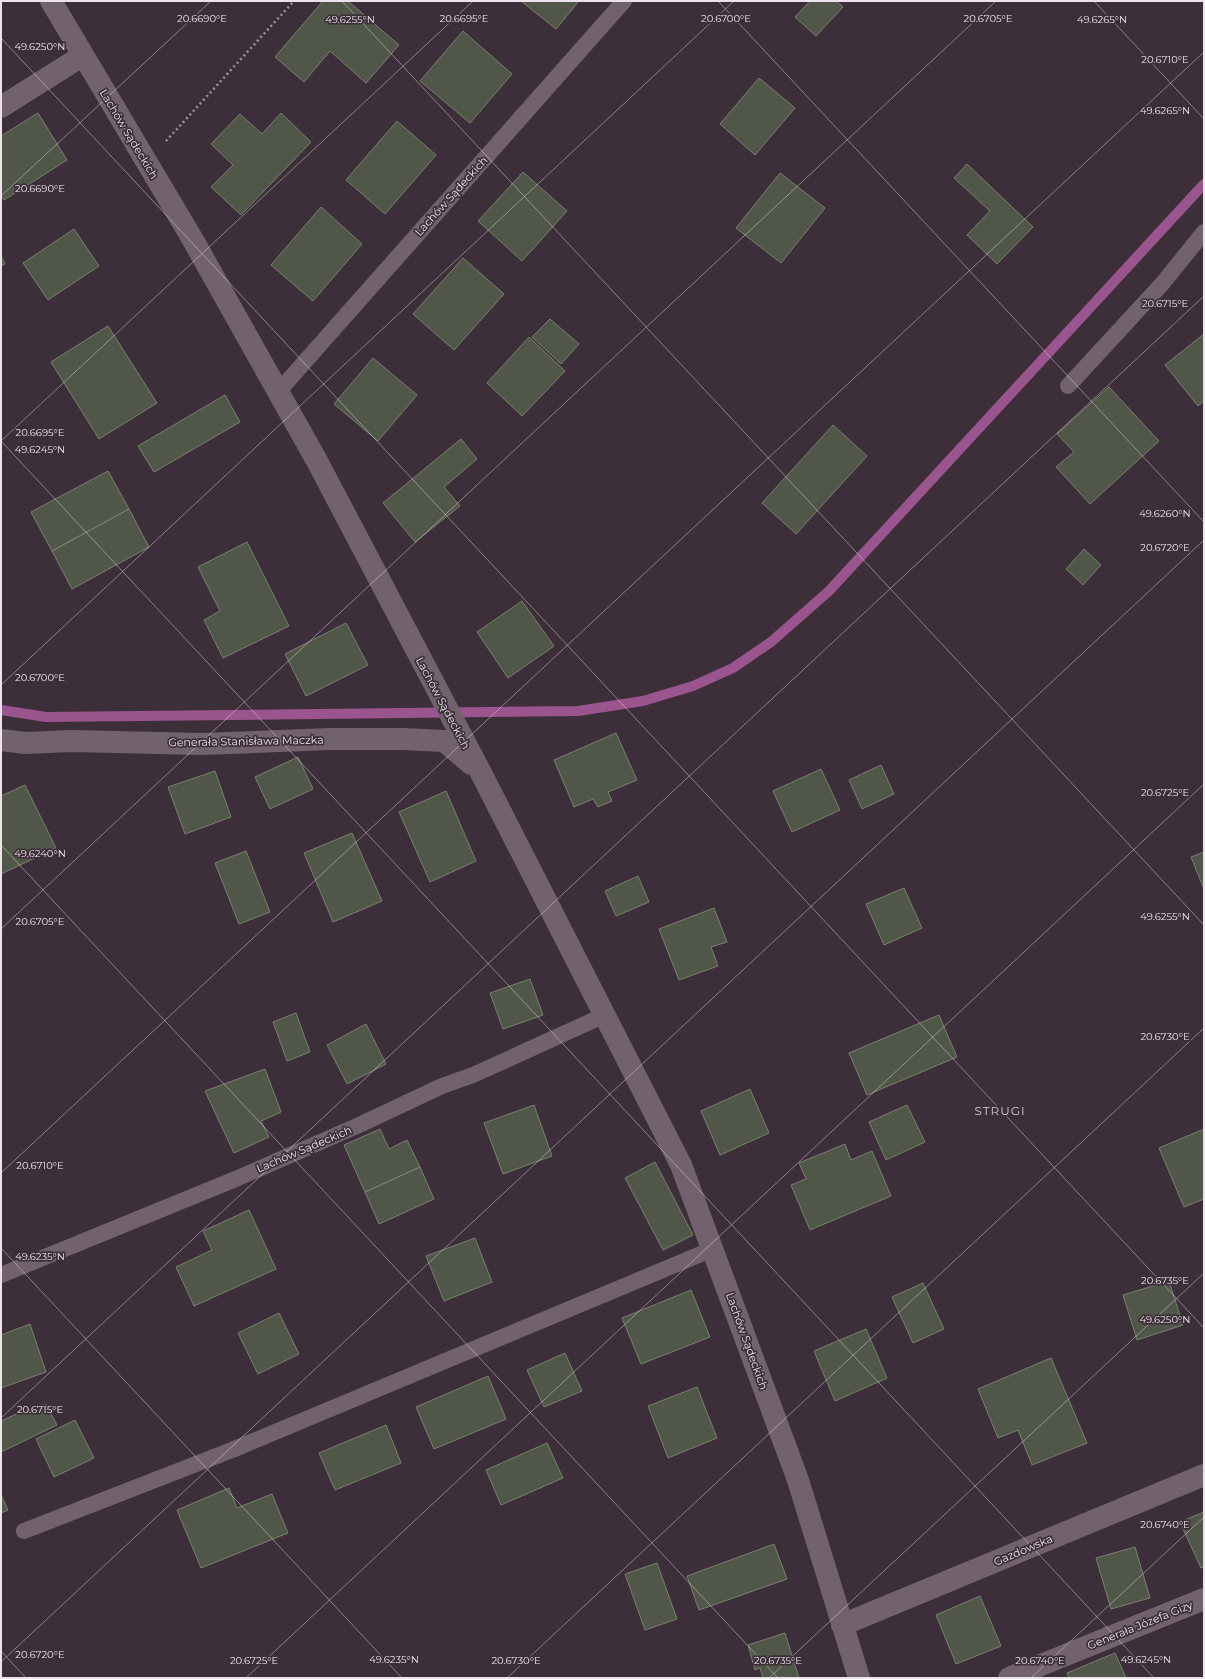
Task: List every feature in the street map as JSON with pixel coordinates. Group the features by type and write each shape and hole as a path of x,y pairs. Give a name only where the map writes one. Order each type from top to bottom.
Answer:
{"street":[{"name":"Lachów Sądeckich","path":"51,1 82,56 193,240 317,461 480,771 681,1165 798,1480 859,1678"},
{"path":"1,107 82,56"},
{"name":"Generała Stanisława Maczka","path":"1,740 25,743 72,741 202,744 330,739 403,739 444,741 480,771"},
{"name":"Gazdowska","path":"842,1625 1204,1475"},
{"name":"Generała Józefa Gizy","path":"1009,1678 1204,1599"}],"lane":[{"name":"Lachów Sądeckich","path":"278,392 624,1"},
{"path":"1068,386 1162,284 1204,232"},
{"name":"Lachów Sądeckich","path":"1,1275 238,1178 357,1126 442,1086 473,1075 605,1015"},
{"path":"24,1531 232,1450 713,1249"}],"path":[{"path":"147,163 294,1"}],"building":[{"path":"323,1 348,1 399,45 366,83 330,51 304,82 275,57"},
{"path":"521,1 579,1 556,29"},
{"path":"810,1 836,1 843,7 816,36 795,17"},
{"path":"463,31 512,74 470,123 420,81"},
{"path":"759,78 795,108 755,155 720,124"},
{"path":"38,113 67,160 4,200 1,195 1,136"},
{"path":"281,113 311,142 241,215 211,187 233,165 211,144 240,114 262,134"},
{"path":"397,121 436,155 385,214 346,180"},
{"path":"967,164 1033,227 997,264 967,235 990,211 954,178"},
{"path":"523,172 567,211 522,261 478,221"},
{"path":"780,173 825,208 781,263 736,228"},
{"path":"321,207 362,244 313,301 271,265"},
{"path":"74,229 99,266 48,300 23,263"},
{"path":"1,256 5,264 1,266"},
{"path":"463,258 504,294 454,350 413,314"},
{"path":"550,319 579,344 561,364 532,337"},
{"path":"108,326 157,403 99,439 51,362"},
{"path":"1204,334 1204,401 1198,406 1165,365"},
{"path":"529,337 565,371 522,416 487,383"},
{"path":"373,358 417,395 378,441 334,404"},
{"path":"1109,387 1159,441 1090,504 1056,467 1074,452 1057,434"},
{"path":"225,395 240,422 154,472 138,446"},
{"path":"833,425 867,456 796,534 762,503"},
{"path":"461,439 477,459 444,487 460,506 415,542 383,503"},
{"path":"108,471 129,509 52,551 31,512"},
{"path":"129,509 149,547 72,589 52,551"},
{"path":"247,542 289,626 223,658 204,620 220,611 198,567"},
{"path":"1084,549 1101,565 1083,585 1066,569"},
{"path":"522,601 554,646 508,678 477,632"},
{"path":"346,623 368,665 306,696 285,654"},
{"path":"616,733 637,780 608,792 612,801 598,807 593,799 574,807 554,760"},
{"path":"298,757 313,789 270,809 255,777"},
{"path":"881,765 894,794 862,809 849,780"},
{"path":"821,769 840,810 792,832 773,791"},
{"path":"215,771 231,817 185,834 168,787"},
{"path":"25,785 56,848 1,874 1,796"},
{"path":"446,791 476,861 430,882 399,812"},
{"path":"352,833 382,901 333,922 304,853"},
{"path":"246,851 270,912 239,924 215,863"},
{"path":"1204,852 1204,889 1191,857"},
{"path":"638,876 649,902 616,916 605,891"},
{"path":"904,888 922,928 884,945 866,904"},
{"path":"714,908 727,942 711,947 718,966 679,980 659,929"},
{"path":"530,979 543,1015 503,1029 490,993"},
{"path":"296,1013 310,1052 287,1061 273,1022"},
{"path":"939,1015 957,1057 867,1095 849,1053"},
{"path":"366,1024 386,1064 347,1084 327,1045"},
{"path":"265,1069 281,1112 261,1121 269,1137 234,1153 205,1091"},
{"path":"750,1089 769,1133 720,1155 701,1111"},
{"path":"534,1105 552,1156 503,1174 484,1123"},
{"path":"907,1105 925,1142 886,1160 869,1122"},
{"path":"380,1129 389,1149 407,1140 420,1167 365,1192 344,1145"},
{"path":"1204,1129 1204,1199 1184,1207 1159,1148"},
{"path":"845,1144 851,1160 872,1151 891,1196 810,1230 791,1185 806,1179 799,1163"},
{"path":"655,1162 693,1235 663,1250 625,1178"},
{"path":"420,1167 434,1199 379,1224 365,1192"},
{"path":"249,1210 276,1269 194,1306 176,1267 212,1250 203,1231"},
{"path":"475,1238 492,1282 444,1301 426,1256"},
{"path":"1169,1281 1183,1325 1137,1340 1123,1295"},
{"path":"923,1283 944,1329 913,1343 892,1297"},
{"path":"691,1290 710,1337 641,1364 622,1318"},
{"path":"279,1313 299,1354 258,1374 238,1333"},
{"path":"30,1324 46,1372 1,1388 1,1335"},
{"path":"866,1329 887,1378 835,1401 814,1351"},
{"path":"565,1353 582,1391 544,1407 527,1370"},
{"path":"1051,1358 1087,1443 1032,1465 1018,1430 998,1438 978,1389"},
{"path":"488,1376 506,1419 434,1449 416,1407"},
{"path":"697,1387 717,1438 668,1458 648,1406"},
{"path":"46,1404 57,1425 1,1452 1,1421 23,1411 24,1414"},
{"path":"75,1420 94,1458 54,1477 36,1439"},
{"path":"386,1425 401,1463 335,1490 319,1453"},
{"path":"547,1443 563,1478 501,1505 486,1470"},
{"path":"229,1488 237,1508 272,1494 288,1533 201,1568 177,1510"},
{"path":"1,1495 8,1510 1,1513"},
{"path":"1204,1512 1204,1567 1201,1568 1180,1522"},
{"path":"774,1544 787,1579 699,1610 687,1576"},
{"path":"1135,1547 1150,1598 1111,1609 1096,1558"},
{"path":"657,1563 677,1619 645,1630 625,1574"},
{"path":"980,1596 1001,1646 956,1664 936,1615"},
{"path":"785,1633 799,1678 763,1678 760,1668 755,1670 748,1645"},
{"path":"1115,1653 1126,1678 1069,1678 1067,1673"}],"waterway":[{"path":"1,710 46,717 578,711 643,701 693,686 733,668 771,642 829,591 1204,184"}],"district":[{"name":"STRUGI","path":"1000,1110"}]}
